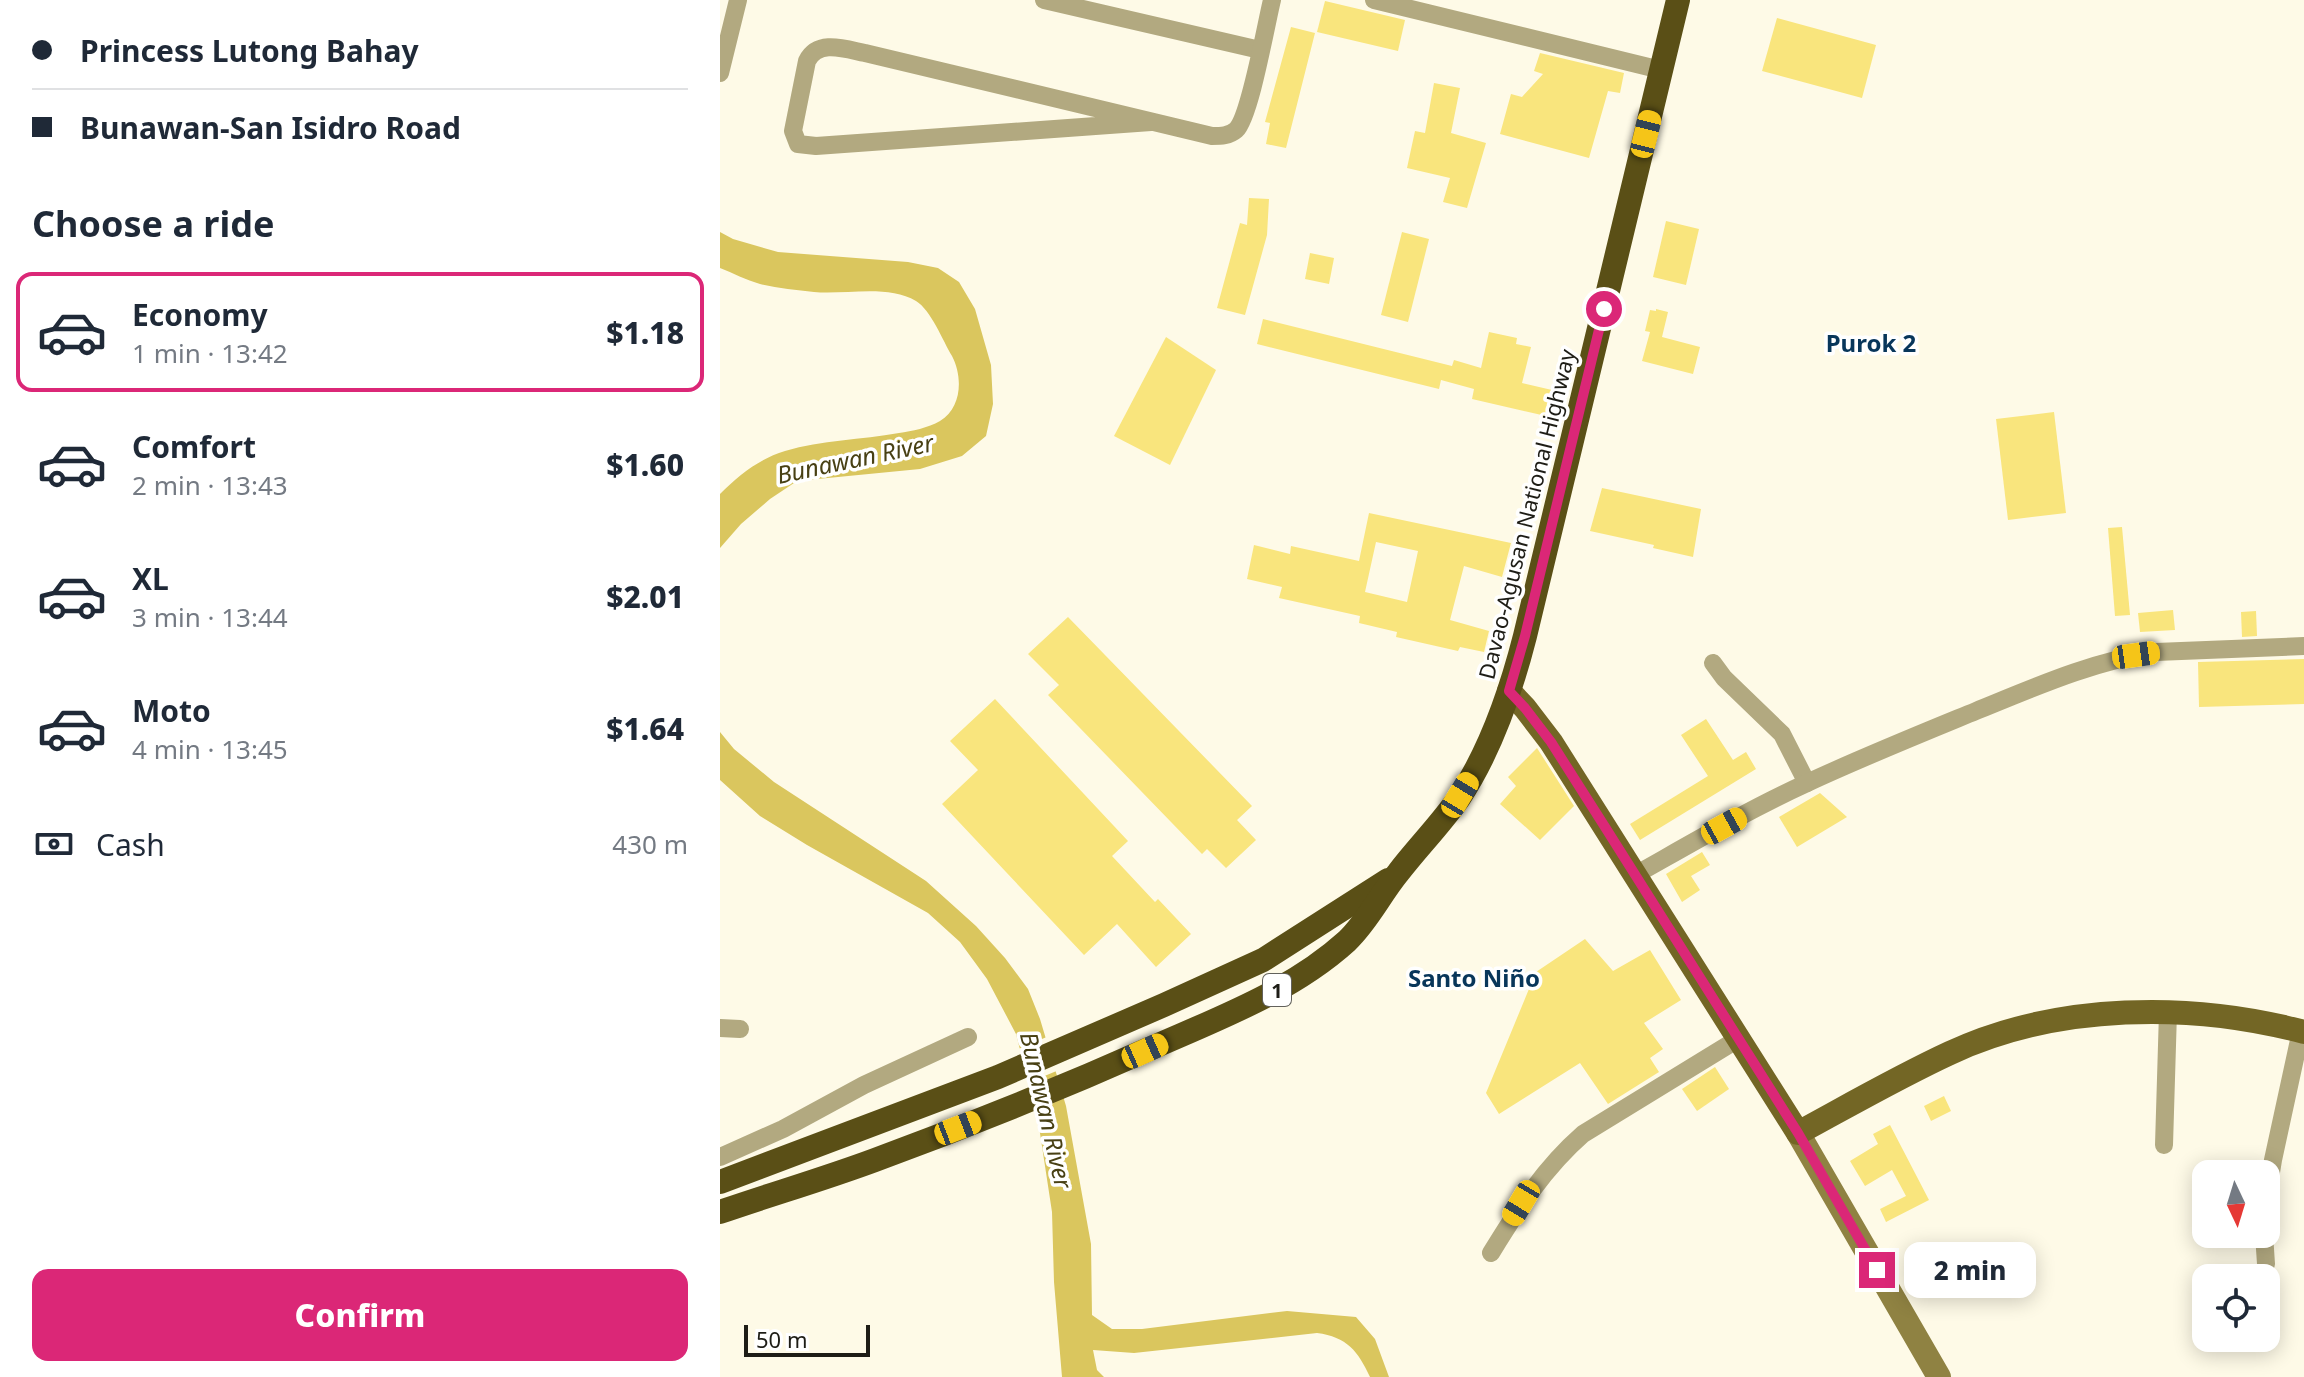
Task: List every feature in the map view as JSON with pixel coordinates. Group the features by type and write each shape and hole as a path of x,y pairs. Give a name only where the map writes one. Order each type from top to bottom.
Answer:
{"highway":[{"name":"Davao-Agusan National Highway","path":"720,1212 873,1161 1014,1107 1252,1002 1308,971 1355,932 1369,916 1397,874 1460,795 1486,749 1509,691 1525,636 1678,0"},
{"name":"Davao-Agusan National Highway","path":"720,1182 998,1077 1263,960 1397,874"},
{"path":"788,1156 800,1185"}],"main road":[{"path":"1509,691 1551,742 1798,1133 1939,1377"},
{"path":"1798,1133 1951,1052 2037,1024 2088,1016 2168,1012 2241,1018 2302,1032"}],"street":[{"path":"720,73 738,0"},
{"path":"1044,0 1260,50"},
{"path":"1151,122 816,146 798,144 793,131 807,61 818,49 831,47 1212,136 1225,136 1234,132 1246,112 1272,0"},
{"path":"1374,0 1661,70"},
{"path":"1635,875 1807,783 2086,667 2156,652 2304,646"},
{"path":"1713,663 1724,678 1782,734 1807,783"},
{"path":"2164,1145 2168,1012"},
{"path":"720,1028 740,1029"},
{"path":"2273,1160 2302,1032"},
{"path":"720,1157 968,1037"},
{"path":"1491,1253 1521,1203 1565,1150 1599,1124 1738,1039"},
{"path":"2265,1248 2266,1264"}],"water":[{"name":"Bunawan River","path":"720,232 778,252 908,262 938,268 959,282 975,309 991,365 993,404 986,436 962,456 920,469 797,481 741,524 720,548 720,494 750,468 776,454 799,447 930,426 953,408 959,382 956,364 932,318 916,301 893,293 826,293 755,282 720,268"},
{"name":"Bunawan River","path":"720,732 734,749 774,782 926,881 976,926 1028,989 1066,1106 1091,1244 1092,1315 1112,1329 1142,1329 1287,1311 1356,1317 1375,1339 1389,1377 1370,1377 1361,1360 1344,1342 1317,1333 1134,1353 1093,1350 1097,1370 1104,1377 1062,1377 1052,1212 1038,1120 1016,1034 987,979 960,942 928,913 760,816 720,780"}],"pier":[{"path":"1049,1036 1059,1070 1025,1084 1016,1050"}],"building":[{"path":"1325,1 1405,20 1398,51 1317,32"},
{"path":"1777,18 1876,45 1862,98 1762,71"},
{"path":"1291,27 1315,33 1286,148 1266,144 1270,123 1265,122"},
{"path":"1540,53 1624,73 1620,93 1608,91 1589,158 1500,134 1511,94 1522,97 1543,74 1534,71"},
{"path":"1434,83 1460,88 1451,133 1486,143 1467,208 1443,202 1450,178 1407,168 1415,131 1425,133"},
{"path":"1249,198 1269,199 1267,235 1245,315 1217,308 1240,223 1247,225"},
{"path":"1666,221 1699,229 1686,285 1653,277"},
{"path":"1402,232 1429,239 1408,322 1381,315"},
{"path":"1310,253 1334,258 1329,284 1305,279"},
{"path":"1650,310 1668,312 1662,337 1700,347 1693,374 1642,361 1650,332 1645,331"},
{"path":"1263,319 1452,366 1454,360 1481,368 1489,332 1517,338 1516,344 1531,347 1522,383 1552,390 1546,416 1472,399 1474,389 1441,380 1439,389 1257,344"},
{"path":"1166,337 1216,370 1170,465 1114,436"},
{"path":"2054,412 2066,513 2008,520 1996,419"},
{"path":"1602,488 1701,509 1693,557 1590,531"},
{"path":"1369,513 1511,543 1502,577 1464,566 1450,620 1489,631 1484,652 1460,647 1458,651 1396,637 1397,632 1359,623 1360,616 1279,598 1282,587 1247,579 1254,545 1290,554 1291,546 1359,561","holes":["1376,542 1418,551 1407,602 1365,592"]},
{"path":"2122,527 2130,615 2115,616 2108,528"},
{"path":"2173,610 2175,630 2140,632 2138,613"},
{"path":"2256,611 2257,636 2242,637 2241,612"},
{"path":"1068,617 1252,806 1237,820 1256,840 1226,868 1207,849 1202,854 1048,695 1059,685 1028,654"},
{"path":"2304,659 2304,704 2199,707 2198,662"},
{"path":"995,699 1128,841 1112,856 1155,902 1158,899 1191,934 1156,967 1117,924 1084,955 942,804 978,770 950,741"},
{"path":"1706,719 1733,760 1746,752 1756,769 1640,840 1630,824 1708,776 1681,735"},
{"path":"1537,748 1574,806 1540,840 1500,804 1516,786 1508,777"},
{"path":"1820,793 1847,817 1797,847 1779,817"},
{"path":"1702,852 1710,865 1691,876 1700,890 1682,902 1666,874"},
{"path":"1585,939 1613,971 1650,950 1681,1000 1644,1023 1663,1049 1650,1058 1659,1072 1608,1104 1580,1063 1499,1114 1486,1093 1536,972"},
{"path":"1715,1067 1729,1089 1697,1111 1682,1089"},
{"path":"1944,1096 1951,1111 1931,1121 1924,1106"},
{"path":"1890,1125 1929,1200 1886,1222 1880,1209 1906,1196 1892,1170 1865,1186 1850,1161 1878,1144 1873,1134"}],"district":[{"name":"Purok 2","path":"1871,342"},
{"name":"Santo Niño","path":"1474,977"}],"route":[{"path":"1604,309 1521,653 1509,691 1551,742 1798,1133 1877,1270"}]}
